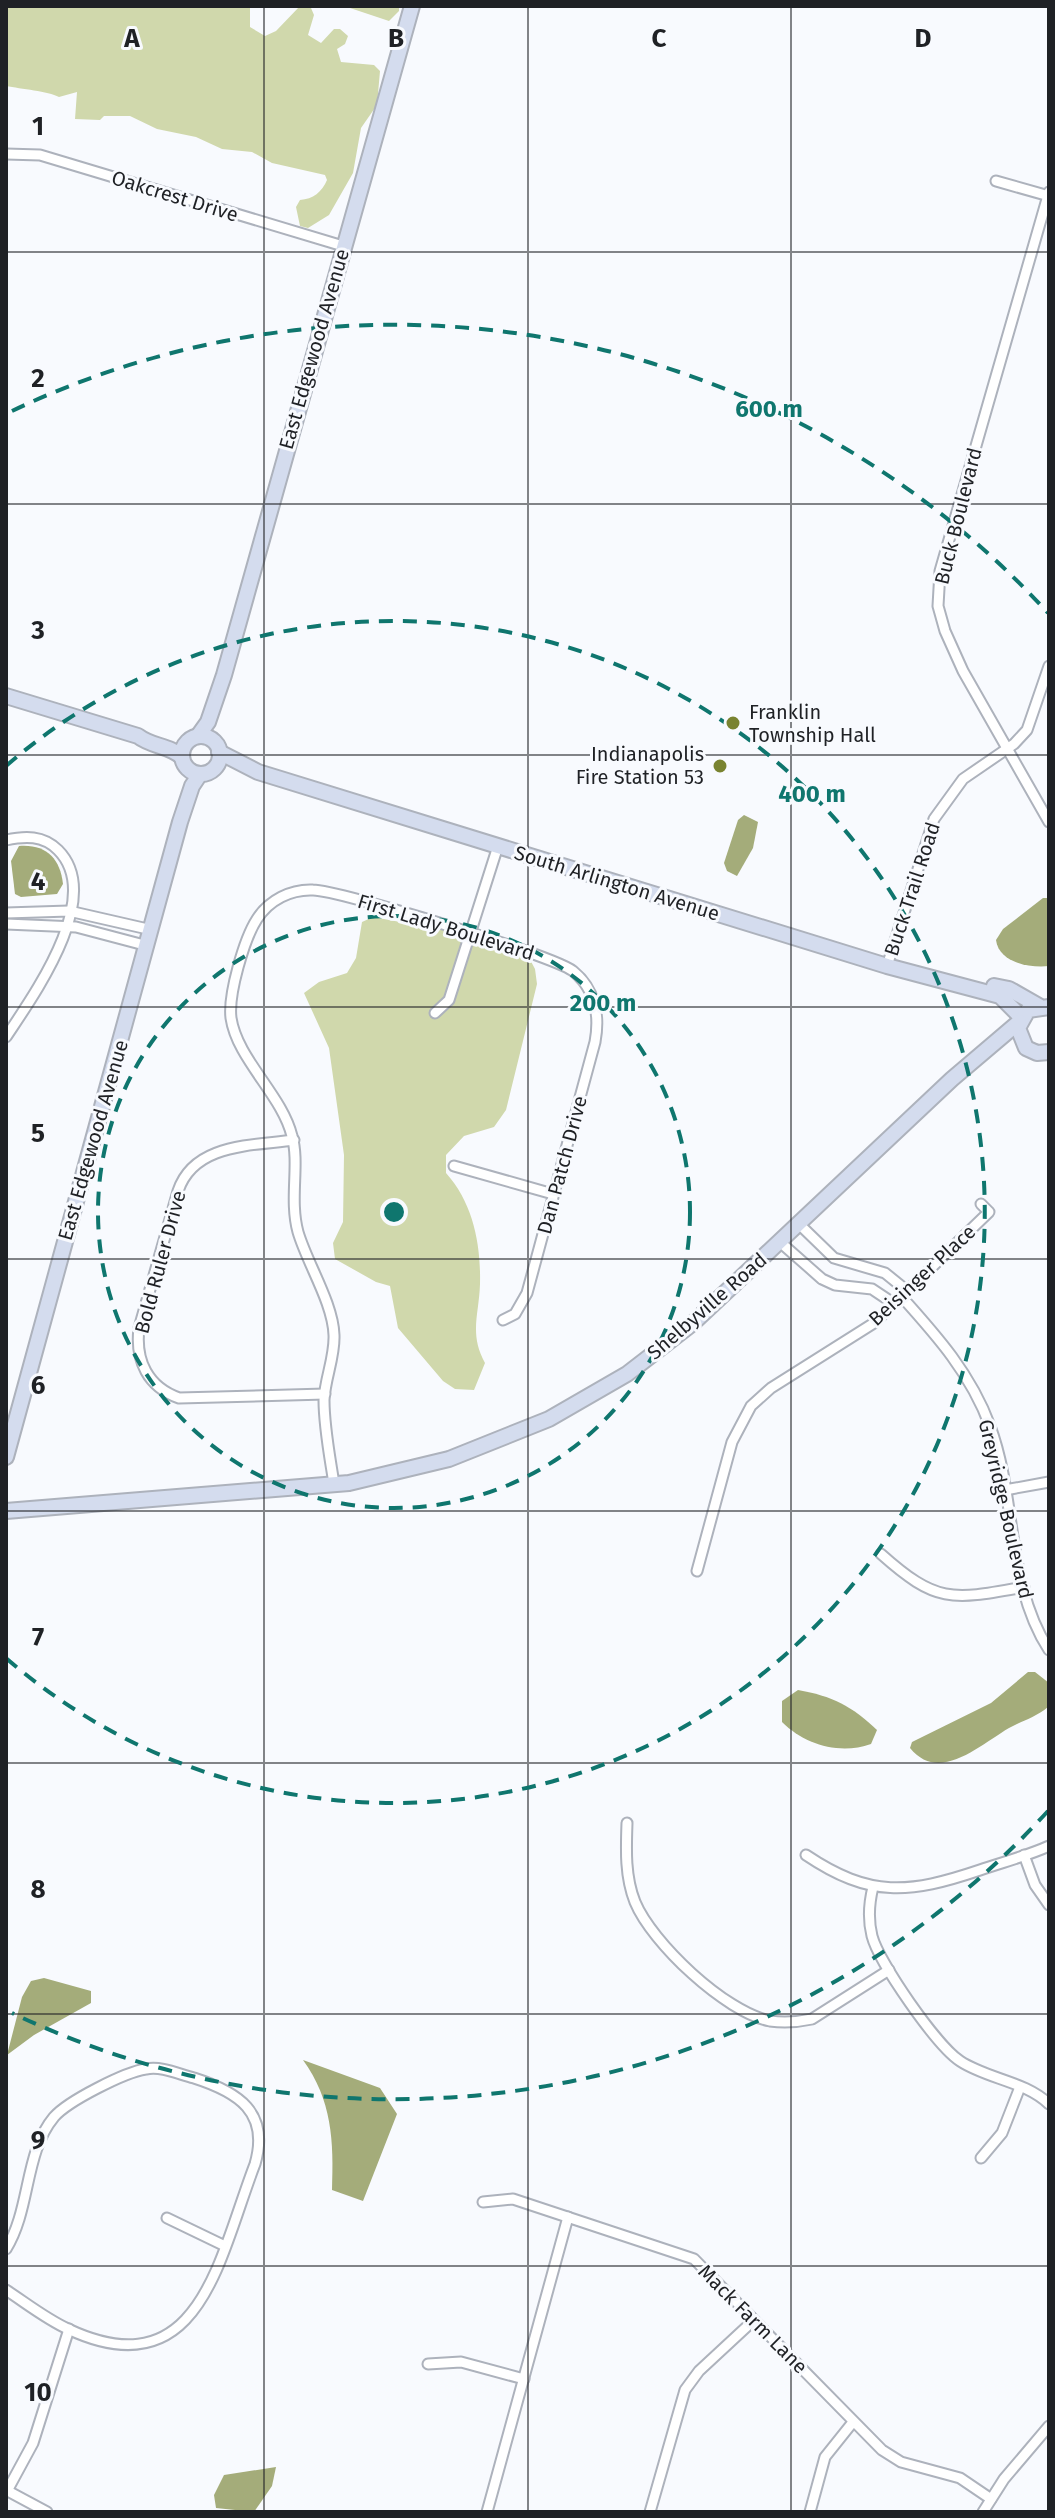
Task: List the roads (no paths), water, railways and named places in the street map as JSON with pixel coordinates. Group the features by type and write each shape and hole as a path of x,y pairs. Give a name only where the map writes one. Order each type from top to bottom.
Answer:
{"main road":[{"name":"East Edgewood Avenue","path":"218,693 412,6"},
{"path":"180,822 183,760 194,738 208,722 218,693"},
{"path":"180,822 192,786 206,772 218,748 218,693"},
{"path":"6,696 138,736 194,738"},
{"path":"138,736 146,743 171,749 183,760 206,772"},
{"name":"South Arlington Avenue","path":"194,738 218,748 258,772 887,966 978,989 1006,999 1020,1020"},
{"name":"South Arlington Avenue","path":"206,772 258,772"},
{"name":"East Edgewood Avenue","path":"6,1457 180,822"},
{"name":"South Arlington Avenue","path":"978,989 1003,988 1044,1006"},
{"path":"977,1059 1020,1020 1044,1006"},
{"path":"1020,1020 1018,1035 1024,1045"},
{"path":"977,1059 1009,1044 1024,1045 1047,1053"},
{"name":"Shelbyville Road","path":"6,1511 334,1484 449,1459 516,1434 565,1411 661,1350 977,1059"}],"street":[{"name":"Oakcrest Drive","path":"6,154 36,154 343,246"},
{"path":"996,181 1049,195"},
{"name":"Buck Boulevard","path":"1049,195 940,571 938,606 945,631 1006,750 1049,822"},
{"name":"Buck Trail Road","path":"887,966 934,819 963,779 1021,737 1034,717 1049,666"},
{"path":"6,840 37,838 62,855 72,875 68,918 52,965 6,1037"},
{"path":"435,1013 449,1000 498,846"},
{"name":"First Lady Boulevard","path":"294,1140 285,1115 238,1039 231,1017 232,994 251,930 267,907 283,896 310,890 328,891 563,965 581,979 593,998"},
{"path":"6,913 152,930"},
{"path":"6,924 68,918 148,946"},
{"name":"Dan Patch Drive","path":"503,1320 515,1314 524,1302 595,1042 598,1022 593,998"},
{"path":"294,1140 293,1202 296,1224 334,1336 325,1394 334,1484"},
{"name":"Bold Ruler Drive","path":"294,1140 220,1151 206,1156 189,1170 180,1186 144,1313 138,1352 142,1365 155,1384 184,1399 298,1392 325,1394"},
{"path":"454,1166 553,1194"},
{"name":"Beisinger Place","path":"697,1571 732,1442 751,1406 771,1388 874,1323 989,1212 981,1204"},
{"name":"Greyridge Boulevard","path":"799,1224 834,1258 885,1273 900,1296 941,1340 972,1385 990,1426 1024,1587 1035,1623 1049,1650"},
{"name":"Greyridge Boulevard","path":"780,1242 822,1279 848,1288 872,1289 900,1296"},
{"path":"1005,1490 1049,1482"},
{"path":"881,1554 917,1584 943,1595 976,1596 1024,1587"},
{"path":"627,1823 629,1884 642,1915 676,1957 742,2010 770,2021 812,2019 834,2008 889,1970"},
{"path":"806,1855 840,1876 873,1887 905,1889 933,1885 1049,1846"},
{"path":"1024,1855 1035,1885 1049,1905"},
{"path":"873,1887 870,1926 877,1950 939,2041 955,2058 1020,2087 1049,2104"},
{"path":"6,2249 16,2232 40,2143 56,2115 128,2073 154,2068 228,2091 251,2113 259,2131 255,2164 200,2302 185,2324 135,2347 69,2329 6,2290"},
{"path":"981,2158 1002,2133 1020,2087"},
{"name":"Mack Farm Lane","path":"483,2202 513,2199 694,2259 888,2455 960,2478 991,2499"},
{"path":"487,2512 568,2217"},
{"path":"167,2218 223,2245"},
{"path":"650,2512 685,2390 699,2371 754,2320"},
{"path":"47,2512 7,2490 33,2443 69,2329"},
{"path":"428,2364 461,2362 524,2379"},
{"path":"810,2512 825,2457 853,2422"},
{"path":"983,2512 1049,2426"}],"place":[{"name":"Franklin Township Hall","path":"733,723"},
{"name":"Indianapolis Fire Station 53","path":"720,766"}]}
